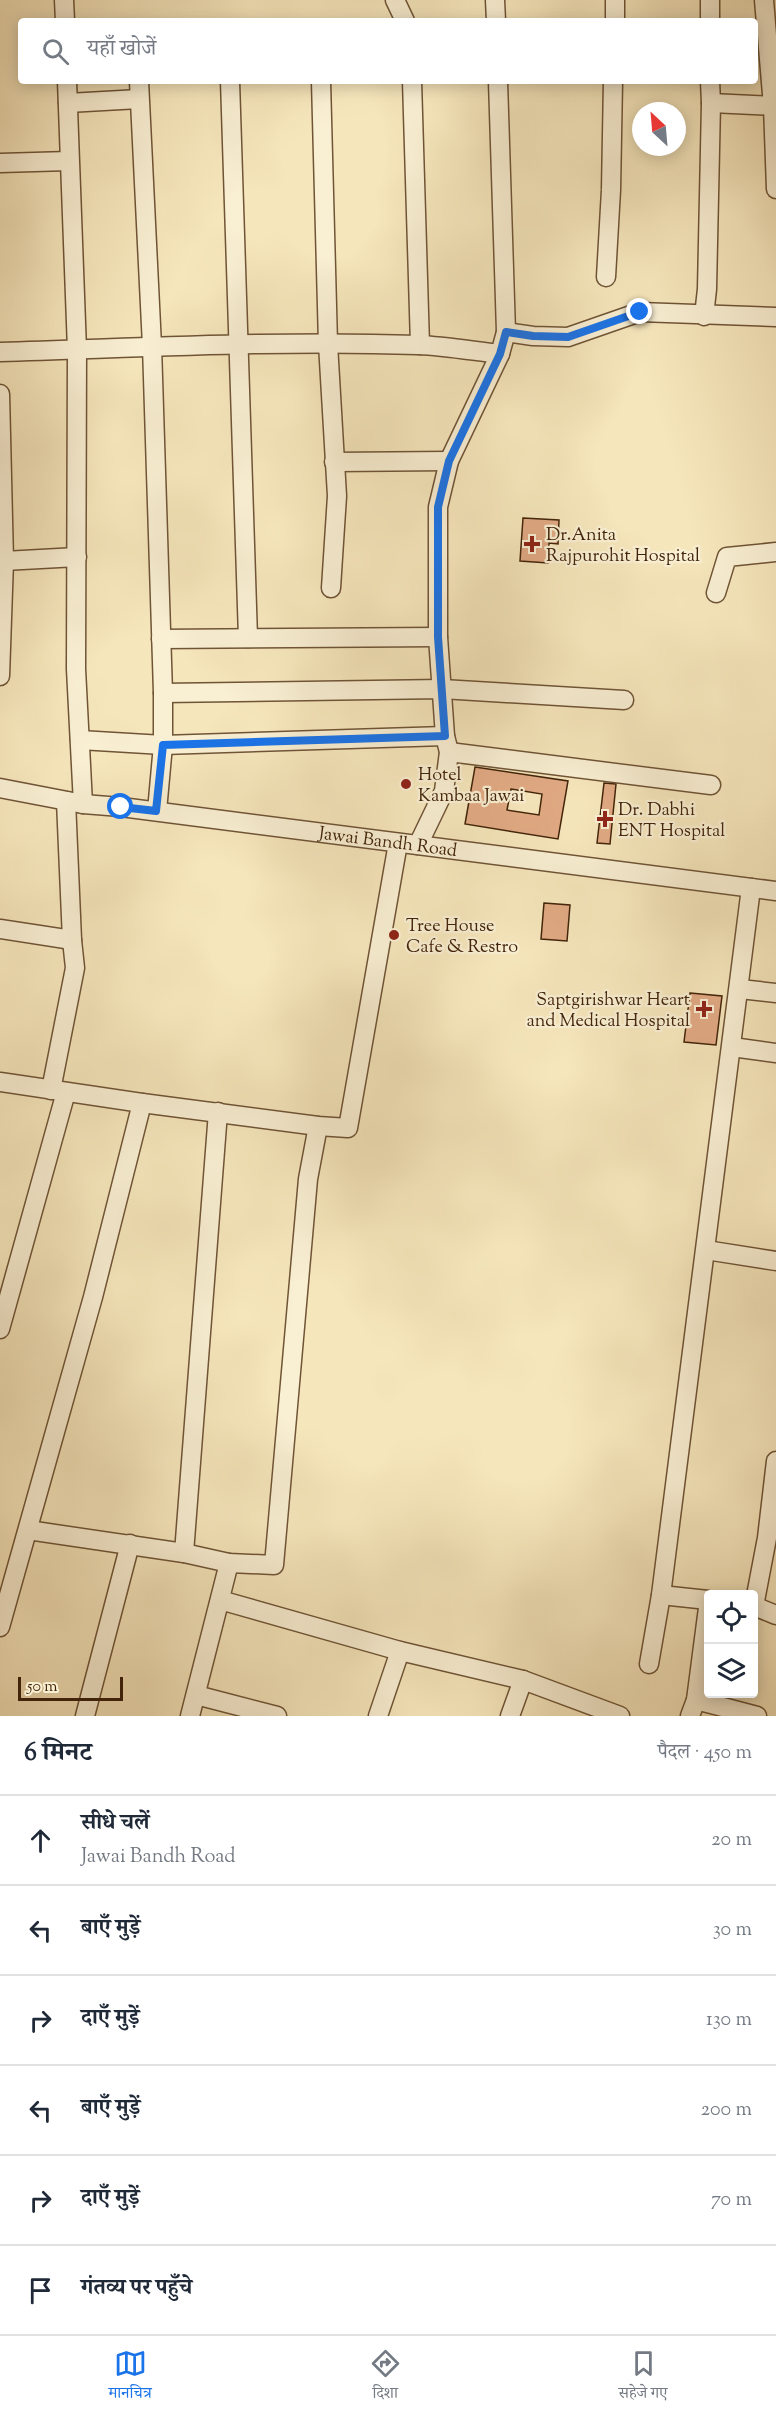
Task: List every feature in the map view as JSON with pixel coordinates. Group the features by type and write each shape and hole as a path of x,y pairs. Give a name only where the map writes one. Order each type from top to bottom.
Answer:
{"street":[{"path":"64,0 65,18"},
{"path":"395,0 404,18"},
{"path":"495,0 496,18"},
{"path":"615,0 615,18"},
{"path":"710,0 710,18"},
{"path":"764,0 774,106 776,189"},
{"path":"0,1329 58,1091 75,968 72,940 74,802 80,740 76,669 77,350 67,84"},
{"path":"139,84 152,346 163,693 163,745 156,811"},
{"path":"230,84 248,638"},
{"path":"321,84 328,344 337,496 332,588"},
{"path":"412,84 420,345"},
{"path":"418,845 444,791 447,744 438,637 438,507 449,461 500,354 506,332 498,84"},
{"path":"606,277 611,190 613,84"},
{"path":"704,316 707,289 710,84"},
{"path":"68,103 139,99"},
{"path":"711,103 774,106"},
{"path":"0,163 69,161"},
{"path":"506,332 533,336 568,337 640,312 704,316 776,316"},
{"path":"0,352 152,346 328,344 420,345 500,354"},
{"path":"0,394 4,561 0,676"},
{"path":"334,462 449,461"},
{"path":"716,593 727,557 776,552"},
{"path":"4,561 76,557"},
{"path":"161,639 438,637"},
{"path":"163,693 442,689 624,700"},
{"path":"80,740 163,745 447,744 711,785"},
{"name":"Jawai Bandh Road","path":"0,788 74,802 776,891"},
{"path":"0,1082 142,1103 348,1128 398,843"},
{"path":"650,1664 662,1595 751,888"},
{"path":"0,928 72,940"},
{"path":"740,989 776,993"},
{"path":"732,1047 776,1053"},
{"path":"0,1627 93,1297 142,1103"},
{"path":"184,1553 218,1112"},
{"path":"27,1530 130,1544 229,1563 274,1564 308,1179 318,1126"},
{"path":"706,1250 776,1261"},
{"path":"758,1591 772,1538 776,1461"},
{"path":"85,1716 130,1544"},
{"path":"190,1716 229,1563"},
{"path":"662,1595 704,1600"},
{"path":"220,1600 400,1652 523,1680 620,1716"},
{"path":"758,1608 776,1615"},
{"path":"704,1635 693,1708 757,1716"},
{"path":"378,1716 400,1652"},
{"path":"510,1716 523,1680"},
{"path":"196,1695 277,1716"}],"building":[{"path":"523,518 559,520 558,544 549,543 548,563 520,561"},
{"path":"475,767 568,781 558,839 465,824","holes":["511,789 542,794 539,815 507,810"]},
{"path":"604,783 616,784 610,844 597,843"},
{"path":"544,903 570,905 567,941 541,939"},
{"path":"690,993 722,996 716,1045 684,1042"}],"place":[{"name":"Dr.Anita Rajpurohit Hospital","path":"532,544"},
{"name":"Hotel Kambaa Jawai","path":"406,784"},
{"name":"Dr. Dabhi ENT Hospital","path":"605,819"},
{"name":"Tree House Cafe & Restro","path":"394,935"},
{"name":"Saptgirishwar Heart and Medical Hospital","path":"704,1009"}],"route":[{"path":"121,807 156,811 163,745 445,736 438,637 438,507 449,461 500,354 506,332 533,336 568,337 640,312"}]}
